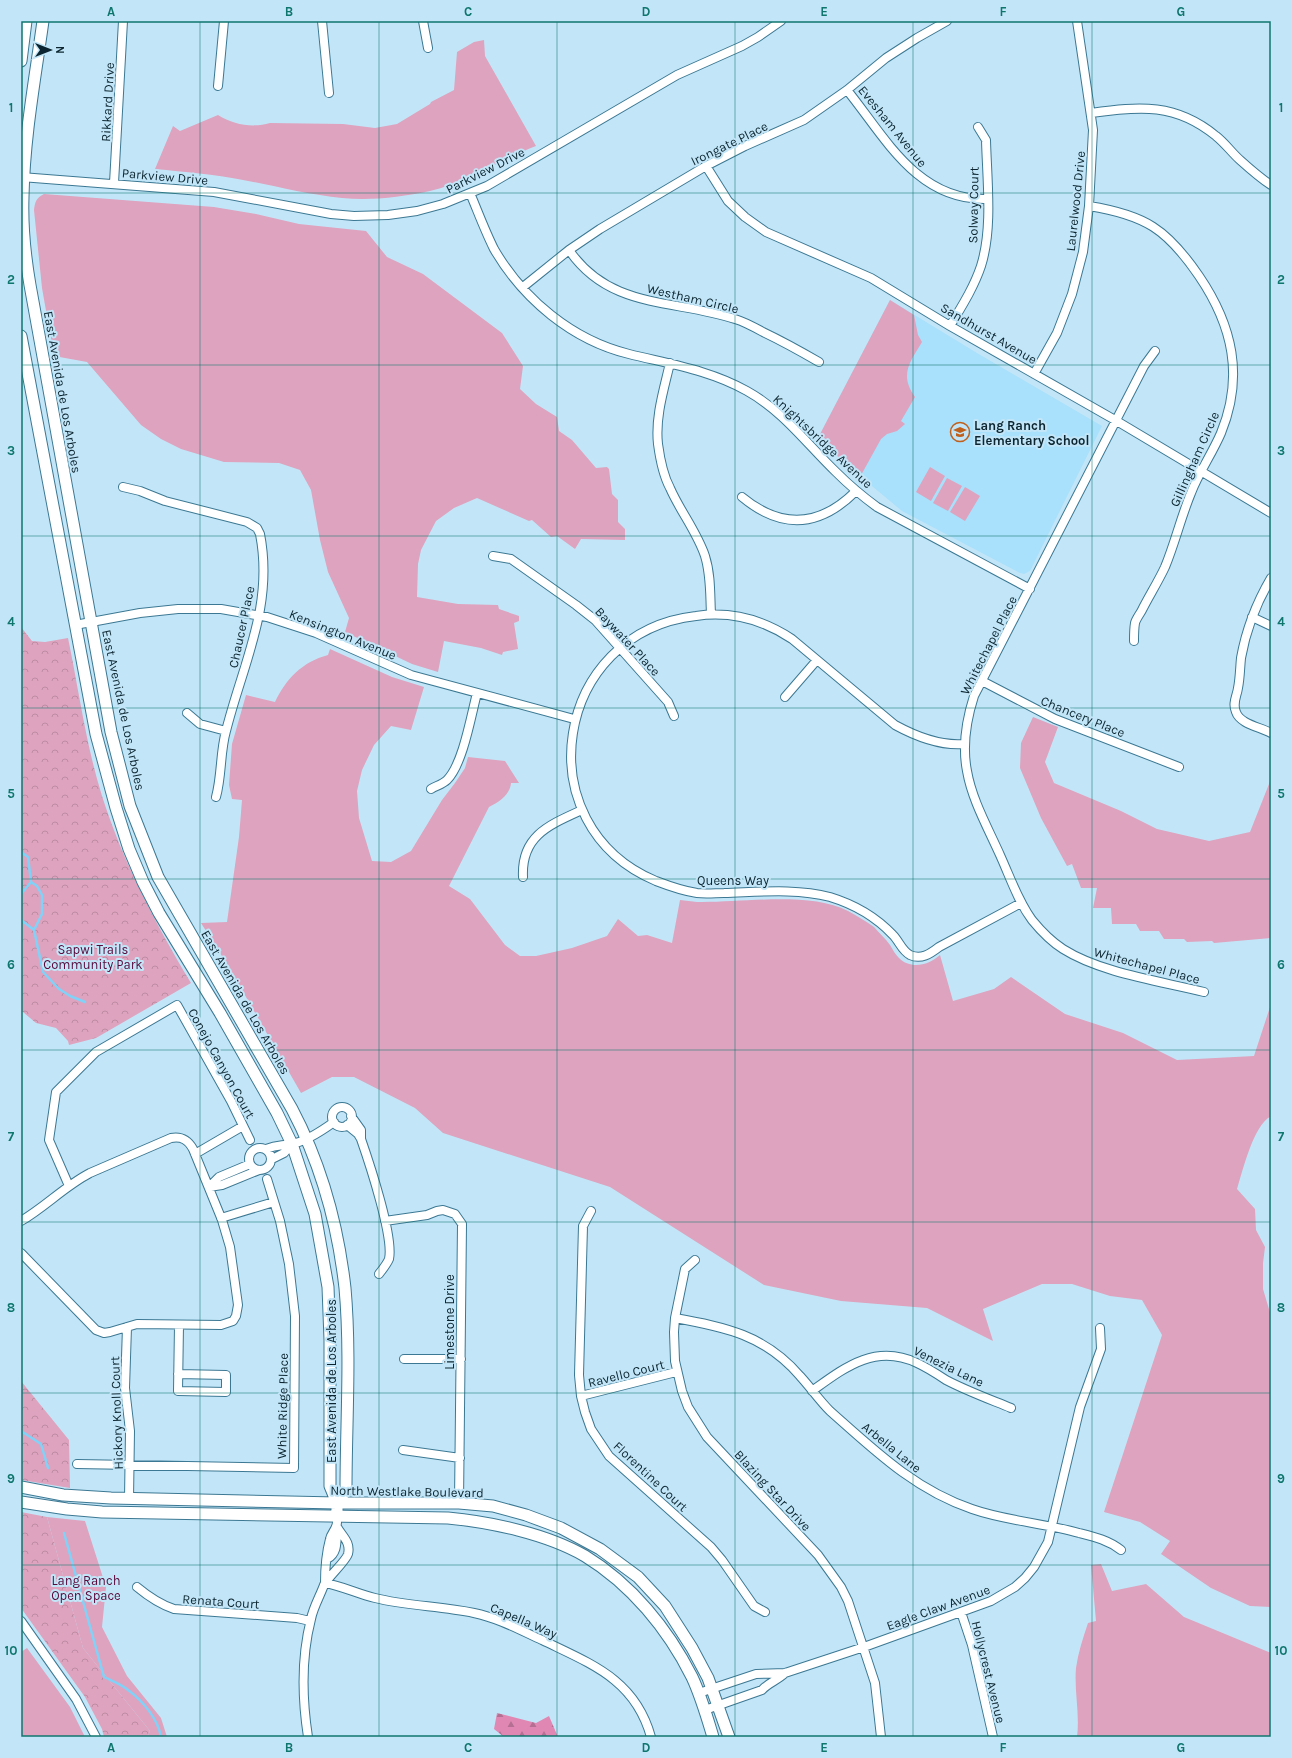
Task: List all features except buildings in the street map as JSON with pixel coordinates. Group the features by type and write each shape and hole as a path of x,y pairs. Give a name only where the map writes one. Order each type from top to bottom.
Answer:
{"main road":[{"path":"21,61 26,21"},
{"name":"East Avenida de Los Arboles","path":"43,21 22,177 24,237 30,285 118,764 130,806 158,877 276,1080 307,1138 331,1212 339,1248 344,1288 347,1340 346,1490 337,1503"},
{"name":"East Avenida de Los Arboles","path":"21,336 96,734 116,808 134,862 159,913 220,1013 277,1113 292,1144 315,1214 328,1287 330,1340 330,1486 337,1503 337,1522"},
{"name":"North Westlake Boulevard","path":"21,1487 63,1495 129,1499 337,1503 459,1503 493,1506 526,1515 561,1528 600,1549 638,1577 665,1606 692,1648 712,1688 729,1737"},
{"name":"North Westlake Boulevard","path":"21,1502 67,1509 102,1512 243,1513 337,1522 460,1519 527,1533 565,1547 584,1556 611,1576 646,1608 664,1630 679,1653 699,1693 713,1737"}],"street":[{"name":"Rikkard Drive","path":"114,184 123,21"},
{"path":"218,86 224,21"},
{"path":"322,21 329,93"},
{"path":"423,21 428,48"},
{"name":"Parkview Drive","path":"22,177 214,192 313,211 354,216 388,215 417,211 443,204 506,176 677,75 758,37 781,21"},
{"name":"Irongate Place","path":"523,287 569,250 600,229 706,166 745,146 804,120 847,90 886,58 947,21"},
{"name":"Laurelwood Drive","path":"1034,374 1057,333 1072,294 1083,252 1089,206 1093,144 1091,112 1078,21"},
{"name":"Evesham Avenue","path":"847,90 903,162 919,177 936,188 952,194 987,199"},
{"path":"1091,112 1150,108 1175,113 1197,123 1217,137 1251,170 1271,185"},
{"name":"Solway Court","path":"950,326 970,292 981,266 986,235 986,140 978,127"},
{"name":"Sandhurst Avenue","path":"706,166 728,201 745,217 766,232 867,276 950,326 1115,420 1271,513"},
{"name":"Knightsbridge Avenue","path":"470,193 494,249 507,269 554,318 587,339 606,347 627,354 697,370 726,380 765,402 794,427 856,491 877,507 900,521 1030,589"},
{"name":"Gillingham Circle","path":"1089,206 1130,214 1161,232 1186,257 1210,292 1220,312 1228,334 1232,354 1234,376 1228,414 1221,433 1191,492 1164,568 1135,623 1134,641"},
{"name":"Westham Circle","path":"569,250 576,260 591,275 616,291 648,300 738,319 819,362"},
{"name":"Whitechapel Place","path":"1155,351 1144,366 1115,420 982,681 968,714 964,744 966,771 972,794 1021,903 1032,920 1046,936 1080,959 1100,967 1204,992"},
{"path":"670,363 658,419 660,455 670,488 705,557 710,583 711,614"},
{"name":"Chaucer Place","path":"123,487 140,491 165,501 247,522 256,528 260,534 262,543 263,584 259,615 247,665 226,731 220,783 216,797"},
{"path":"742,497 754,507 770,515 785,519 801,520 830,512 856,491"},
{"name":"Baywater Place","path":"493,556 511,559 576,604 595,620 668,702 674,716"},
{"path":"1271,578 1252,617 1241,657 1238,689 1234,702 1236,712 1244,722 1260,727 1271,733"},
{"name":"Kensington Avenue","path":"75,625 140,613 178,609 221,609 259,615 316,633 411,675 574,719"},
{"name":"Queens Way","path":"964,744 945,744 929,740 911,734 895,725 792,639 766,624 750,619 723,614 711,614 684,617 661,623 640,633 619,648 603,664 591,681 581,700 574,719 570,742 570,766 574,788 582,810 595,833 612,851 633,868 655,880 698,893 798,892 830,897 853,906 872,917 893,935 906,952 916,957 929,954 939,947 1021,903"},
{"path":"1252,617 1271,626"},
{"path":"785,697 816,660"},
{"name":"Chancery Place","path":"982,681 1055,719 1179,767"},
{"path":"431,789 446,781 454,772 476,693"},
{"path":"187,713 200,724 226,731"},
{"path":"523,877 522,868 525,852 533,839 554,823 582,810"},
{"name":"Conejo Canyon Court","path":"69,1186 49,1140 56,1092 96,1052 177,1005 250,1140"},
{"path":"361,1139 361,1130 349,1110 340,1107 333,1113 334,1122 339,1126 347,1125 358,1134 361,1139 375,1182 385,1221 390,1250 388,1260 378,1274"},
{"path":"347,1125 352,1116"},
{"path":"259,1170 250,1164 249,1157 253,1150 259,1148 266,1149 279,1144 292,1144 307,1138 334,1122"},
{"path":"195,1154 243,1126"},
{"path":"21,1221 40,1210 69,1186 90,1173 171,1138 183,1138 190,1144 195,1154 221,1218 232,1261 238,1305 236,1316 232,1321 221,1325 137,1324 104,1333 96,1330 21,1253"},
{"path":"209,1188 222,1185 267,1168 272,1159 284,1153 292,1144"},
{"path":"266,1149 270,1153 272,1159"},
{"path":"209,1188 220,1177 250,1164"},
{"name":"White Ridge Place","path":"77,1464 294,1468 295,1316 289,1264 280,1221 267,1179"},
{"path":"221,1218 274,1202"},
{"name":"Limestone Drive","path":"385,1221 427,1215 443,1210 450,1212 459,1219 463,1230 461,1242 459,1503"},
{"name":"Florentine Court","path":"591,1211 583,1226 579,1375 581,1396 591,1429 609,1456 711,1547 722,1560 754,1606 765,1612"},
{"name":"Blazing Star Drive","path":"695,1260 685,1269 675,1318 674,1346 676,1372 688,1407 707,1437 818,1555 832,1573 848,1601 875,1682 881,1737"},
{"name":"Arbella Lane","path":"675,1318 730,1329 761,1343 787,1362 830,1411 897,1470 932,1492 973,1510 1052,1526 1103,1539 1121,1550"},
{"path":"178,1374 226,1375 226,1392 178,1391 178,1374 179,1325"},
{"name":"Hickory Knoll Court","path":"127,1327 125,1388 130,1431 129,1499"},
{"name":"Eagle Claw Avenue","path":"705,1710 762,1690 767,1684 778,1679 785,1673 864,1647 991,1601 1003,1595 1025,1578 1042,1554 1052,1526 1080,1407 1101,1348 1100,1328"},
{"name":"Venezia Lane","path":"812,1391 845,1367 856,1362 878,1356 891,1356 916,1362 960,1387 1011,1408"},
{"path":"404,1359 461,1360"},
{"name":"Ravello Court","path":"581,1396 676,1372"},
{"path":"403,1450 460,1458"},
{"name":"East Avenida de Los Arboles","path":"325,1583 325,1566 330,1537 337,1522"},
{"name":"East Avenida de Los Arboles","path":"308,1737 303,1687 305,1653 310,1620 325,1583 348,1555 348,1544 337,1522"},
{"path":"327,1559 341,1562"},
{"name":"Capella Way","path":"325,1583 375,1598 462,1611 489,1617 595,1665 621,1685 633,1698 642,1711 651,1737"},
{"name":"Renata Court","path":"137,1587 150,1598 162,1605 179,1610 310,1620"},
{"name":"Hollycrest Avenue","path":"961,1612 972,1645 993,1737"},
{"path":"21,1621 76,1699 96,1737"},
{"name":"Eagle Claw Avenue","path":"699,1693 756,1674 764,1675 775,1672 785,1673"},
{"path":"764,1675 767,1684"}],"shaded area":[{"name":"Lang Ranch Elementary School","path":"890,300 1102,426 1030,571 1024,574 1020,573 902,511 849,467 818,438"}],"green space":[{"path":"484,40 485,56 536,146 457,182 430,191 408,195 375,199 353,199 317,195 221,176 155,169 173,126 180,131 218,115 230,121 244,125 264,125 270,123 343,124 375,128 397,124 431,102 454,90 457,52 474,42"},
{"path":"44,194 214,207 256,214 299,224 366,231 387,257 423,274 502,333 523,366 520,389 536,404 557,417 559,431 572,440 596,468 607,467 609,469 612,494 618,500 618,522 625,529 625,540 581,539 575,549 557,536 551,537 532,520 529,521 477,498 454,508 436,521 421,550 418,564 417,597 458,604 498,605 499,609 519,616 519,621 514,623 518,649 503,652 502,655 481,648 444,641 438,672 412,664 345,632 349,618 328,572 320,540 311,490 300,470 279,463 224,462 181,449 161,439 141,425 87,362 54,356 42,288 34,210 36,200"},
{"path":"890,300 914,315 918,335 922,342 910,362 907,375 910,389 915,397 901,421 905,424 897,431 887,434 881,439 860,477 818,438"},
{"path":"930,467 945,476 931,501 916,492"},
{"path":"947,478 962,486 948,511 933,503"},
{"path":"965,487 980,496 965,521 950,512"},
{"name":"Sapwi Trails Community Park","path":"21,627 32,641 45,642 68,638 91,757 110,821 141,892 191,983 96,1038 69,1045 68,1041 56,1028 36,1023 21,1012"},
{"path":"330,649 392,677 424,687 411,730 391,726 374,745 362,770 357,791 359,818 372,861 391,862 411,851 442,800 465,768 468,757 505,761 519,783 511,783 509,791 506,795 489,807 449,886 470,899 505,945 520,956 536,956 572,948 607,936 618,919 638,936 647,935 672,943 680,900 697,902 774,899 814,901 832,905 848,911 874,927 904,962 920,965 931,961 940,955 953,1001 994,989 1011,977 1065,1014 1123,1033 1177,1060 1254,1056 1271,1004 1271,1116 1265,1121 1254,1138 1237,1189 1255,1209 1256,1230 1265,1247 1263,1263 1263,1289 1271,1316 1271,1607 1250,1606 1211,1588 1161,1554 1170,1541 1140,1522 1104,1512 1162,1335 1142,1300 1110,1296 1072,1284 1042,1284 983,1309 993,1341 927,1308 841,1301 764,1285 610,1187 443,1133 415,1108 354,1077 332,1077 301,1093 230,969 201,923 227,922 239,837 242,800 232,799 229,785 232,744 246,695 275,702 284,686 296,672 310,662 328,655"},
{"path":"1033,717 1058,727 1045,762 1054,783 1121,811 1157,829 1209,841 1250,832 1271,779 1271,938 1214,943 1212,941 1187,942 1184,939 1164,939 1159,931 1140,931 1136,924 1112,924 1111,908 1093,908 1097,888 1081,888 1072,864 1067,866 1041,818 1020,768 1021,743"},
{"path":"21,1381 69,1440 70,1488 21,1480"},
{"path":"21,1512 47,1517 83,1648 150,1731 147,1737 104,1737 102,1729 85,1697 21,1608"},
{"name":"Lang Ranch Open Space","path":"47,1517 85,1521 106,1587 102,1627 127,1676 161,1718 167,1737 147,1737 150,1731 83,1648"},
{"path":"1101,1564 1112,1591 1146,1584 1184,1617 1271,1653 1271,1737 1077,1737 1078,1720 1076,1668 1079,1651 1088,1623 1096,1621 1091,1565"},
{"path":"27,1648 70,1707 85,1737 21,1737 21,1652"},
{"path":"497,1713 536,1723 549,1716 558,1737 504,1737 494,1729"}],"waterway":[{"path":"21,852 28,857 31,882 21,894"},
{"path":"31,882 37,886 42,895 42,914 34,930 43,972 59,989 70,996 85,1002"},
{"path":"21,920 34,930"},
{"path":"21,1431 41,1444 48,1468"},
{"path":"64,1533 104,1677 122,1686 139,1699 153,1717 161,1737"}],"place":[{"name":"Lang Ranch Elementary School","path":"960,432"}]}
